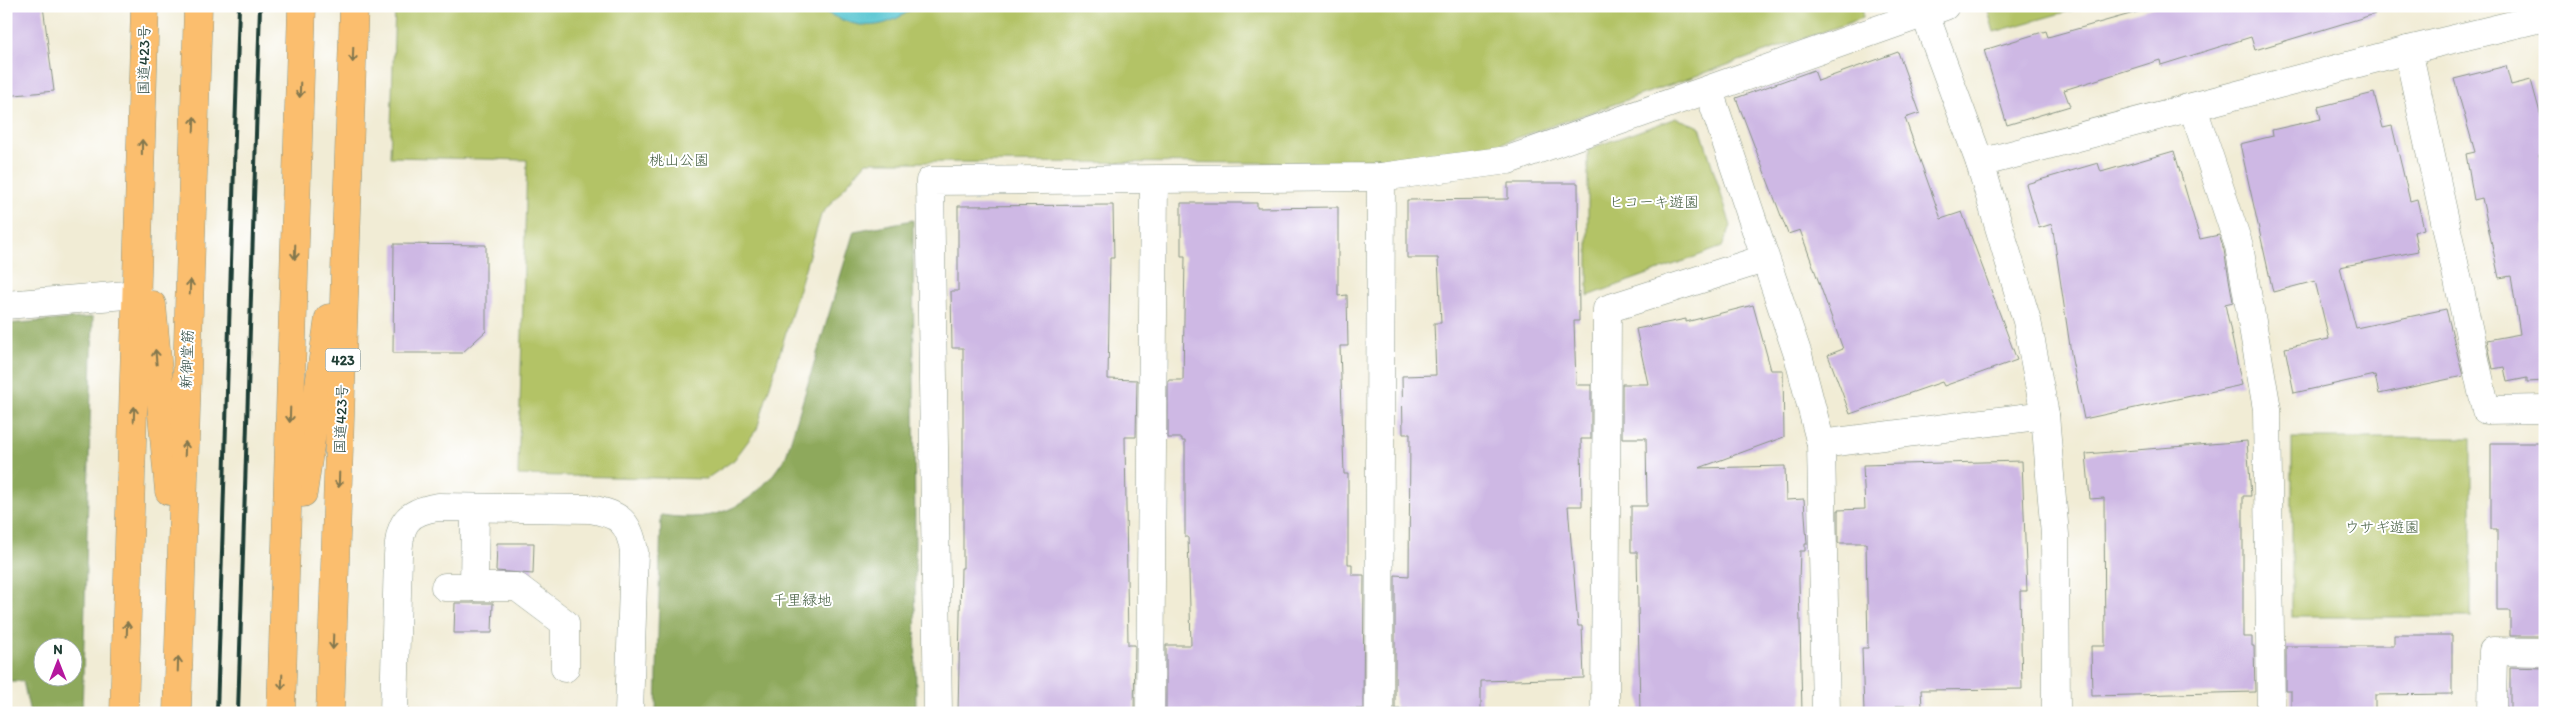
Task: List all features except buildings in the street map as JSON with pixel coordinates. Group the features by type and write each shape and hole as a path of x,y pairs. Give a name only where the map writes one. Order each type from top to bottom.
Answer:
{"highway":[{"name":"国道423号","path":"124,713 138,294 145,6"},
{"name":"新御堂筋","path":"177,713 198,6"},
{"path":"281,713 302,6"},
{"name":"国道423号","path":"330,713 354,6"},
{"path":"284,616 349,185"},
{"path":"141,186 180,614"}],"street":[{"path":"938,713 930,181 1381,177 1508,160 1709,91 1931,9 2028,321 2045,415 2055,535 2056,713"},
{"path":"1980,162 2193,108 2408,50 2545,17"},
{"path":"2408,50 2486,410 2545,409"},
{"path":"1709,91 1764,259 1798,354 1821,444 1826,713"},
{"path":"2193,108 2239,246 2267,409 2271,713"},
{"path":"1379,713 1381,177"},
{"path":"1150,713 1154,180"},
{"path":"1604,713 1607,309 1764,259"},
{"path":"6,305 138,294"},
{"path":"1821,444 2045,415"},
{"path":"474,587 475,508"},
{"path":"394,713 398,555 401,530 413,512 425,509 475,508 590,509 611,512 629,530 634,551 629,713"},
{"path":"445,587 517,588 565,623 566,668"},
{"path":"2492,713 2493,651 2545,652"}],"green space":[{"name":"桃山公園","path":"395,6 1863,6 1863,18 1491,147 1369,163 866,162 821,215 757,429 734,460 706,479 518,475 527,160 390,157"},
{"path":"2001,6 2087,6 1994,32 1988,11"},
{"name":"ヒコーキ遊園","path":"1676,118 1700,127 1731,226 1722,247 1588,296 1588,149"},
{"name":"千里緑地","path":"913,220 916,713 656,713 661,515 682,517 718,513 748,499 774,473 786,456 854,231"},
{"path":"93,317 82,713 30,713 23,681 6,681 6,324"},
{"name":"ウサギ遊園","path":"2292,438 2471,438 2471,617 2292,617"}],"water":[{"path":"815,6 916,6 890,21 866,26 842,20"}],"railway":[{"path":"217,713 239,6"},
{"path":"238,713 260,6"}]}
